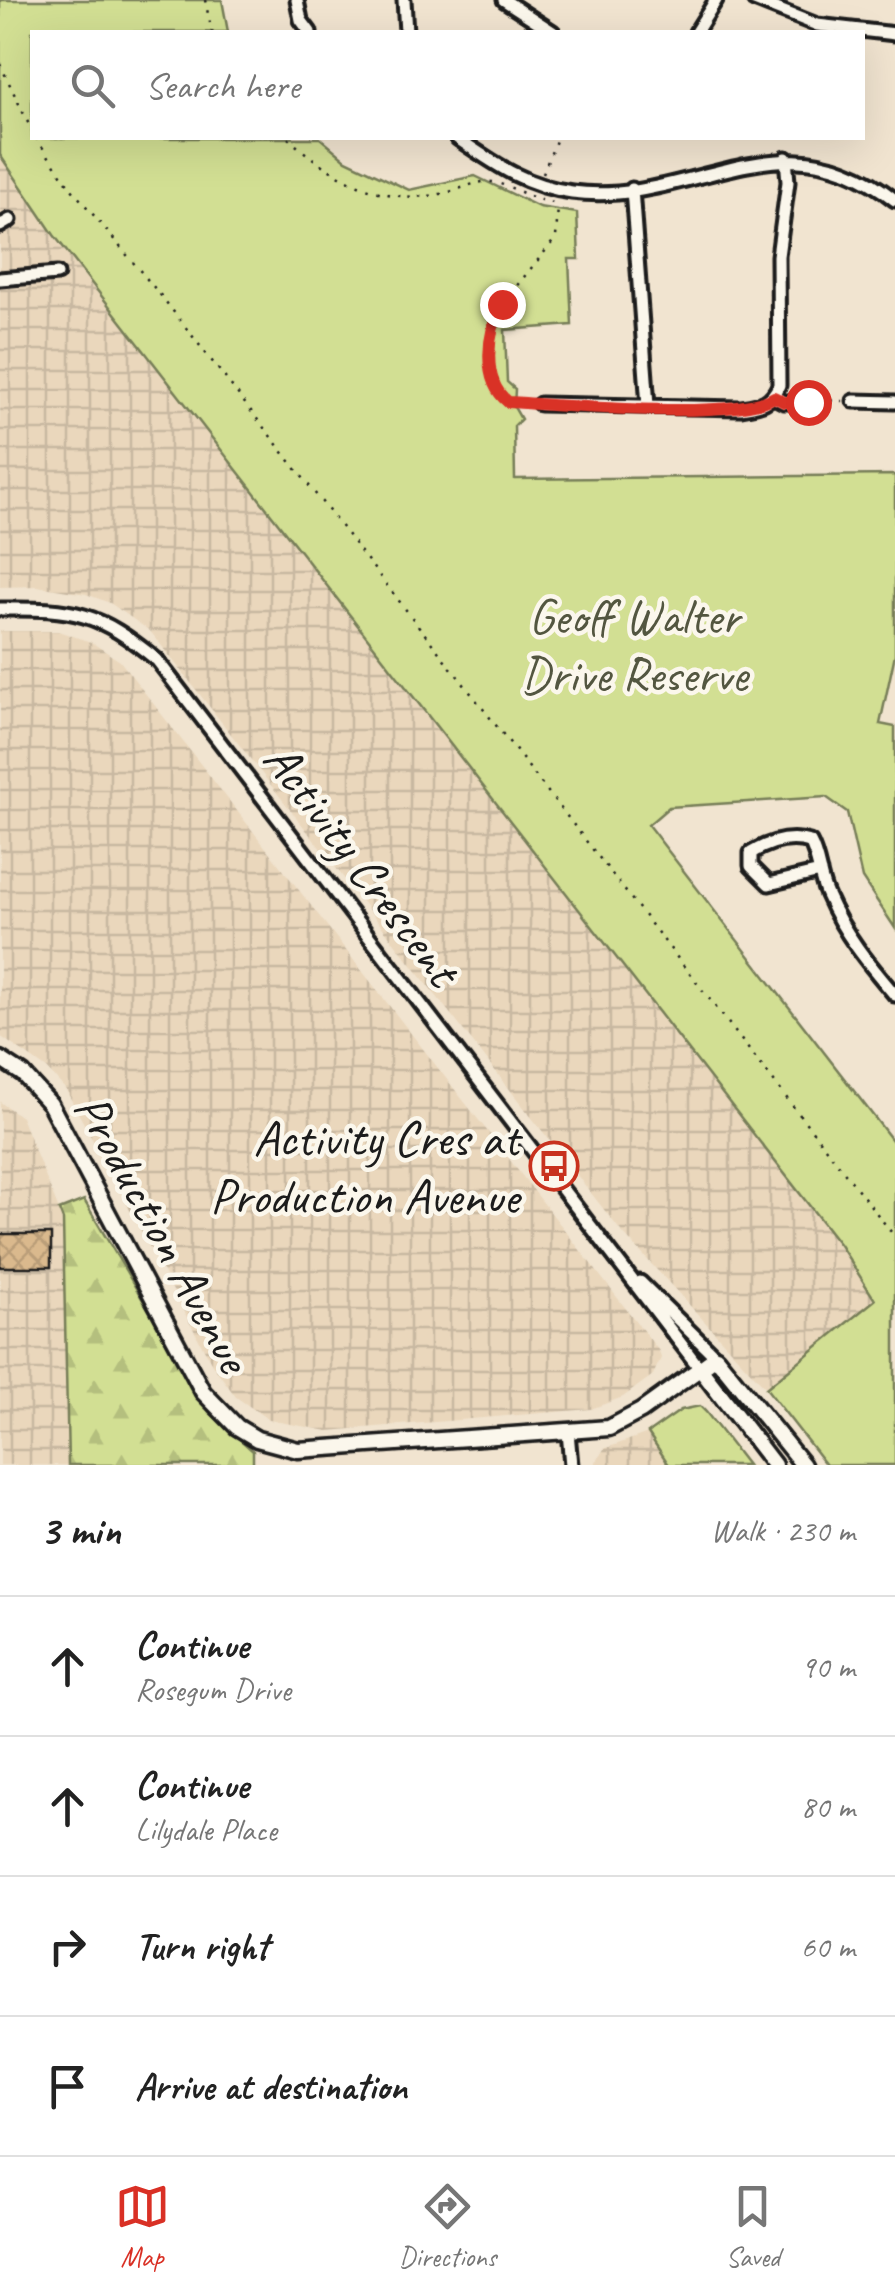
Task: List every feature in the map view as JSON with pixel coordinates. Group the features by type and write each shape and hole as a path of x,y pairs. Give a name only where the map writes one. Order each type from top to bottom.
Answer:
{"main road":[{"name":"Production Avenue","path":"0,1060 23,1074 50,1104 203,1392 237,1427 277,1446 320,1452 609,1428 716,1357"},
{"name":"Activity Crescent","path":"716,1357 802,1465"},
{"name":"Activity Crescent","path":"701,1370 774,1465"}],"street":[{"path":"296,0 301,20 308,30"},
{"path":"404,0 406,30"},
{"path":"504,0 550,30"},
{"path":"697,30 716,0"},
{"path":"754,0 817,25 860,30"},
{"path":"865,31 895,34"},
{"path":"461,140 484,160 539,186 558,190 587,193 632,189 786,158 832,167 891,194"},
{"path":"540,404 740,408 761,405 774,397 779,385 778,256 788,182 786,158"},
{"path":"632,189 648,406"},
{"path":"0,279 57,274"},
{"path":"774,397 784,402 808,402"},
{"path":"854,402 895,402"},
{"name":"Activity Crescent","path":"0,609 80,612 119,629 157,660 701,1370"},
{"path":"820,872 769,884 751,866 751,853 764,844 797,838 810,842 849,940 895,995"},
{"name":"Activity Crescent","path":"609,1251 716,1357"},
{"path":"568,1432 571,1465"}],"path":[{"path":"204,0 212,30"},
{"path":"0,64 30,126"},
{"path":"37,140 71,188 162,297 895,1237"},
{"path":"290,140 320,165 366,188 398,198 414,200 489,181 558,204"},
{"path":"539,186 556,140"},
{"path":"540,404 503,399 489,356 490,331 510,294 556,238 558,190"},
{"path":"808,402 854,402"}],"shaded area":[{"path":"0,155 54,235 840,1245 875,1300 766,1388 620,1230 150,631 110,603 86,594 37,586 0,587"},
{"path":"0,631 58,631 91,642 120,661 659,1351 661,1358 653,1375 623,1397 591,1409 328,1431 269,1420 236,1397 212,1364 66,1090 47,1069 0,1036"},
{"path":"0,1102 21,1117 63,1220 68,1465 0,1465"},
{"path":"648,1433 669,1465 594,1465 604,1449"}],"green space":[{"name":"Geoff Walter Drive Reserve","path":"0,0 222,0 228,30 30,30 30,140 322,140 346,160 409,190 475,176 539,207 577,213 579,259 569,259 572,325 505,330 507,382 515,389 514,407 521,419 514,426 515,479 895,475 895,654 880,724 895,727 895,928 862,878 847,812 826,797 669,807 648,825 895,1144 895,1465 826,1465 766,1388 875,1300 840,1245 54,235 0,155"},
{"path":"84,1200 209,1412 253,1451 253,1465 68,1465 63,1220 59,1210"},
{"path":"700,1406 747,1465 669,1465 648,1433 681,1410"}],"building":[{"path":"0,1234 51,1234 51,1267 0,1267"}],"place":[{"name":"Activity Cres at Production Avenue","path":"554,1166"}],"route":[{"path":"502,304 490,331 489,356 498,388 508,402 740,408 761,405 774,397 784,402 808,402"}]}
